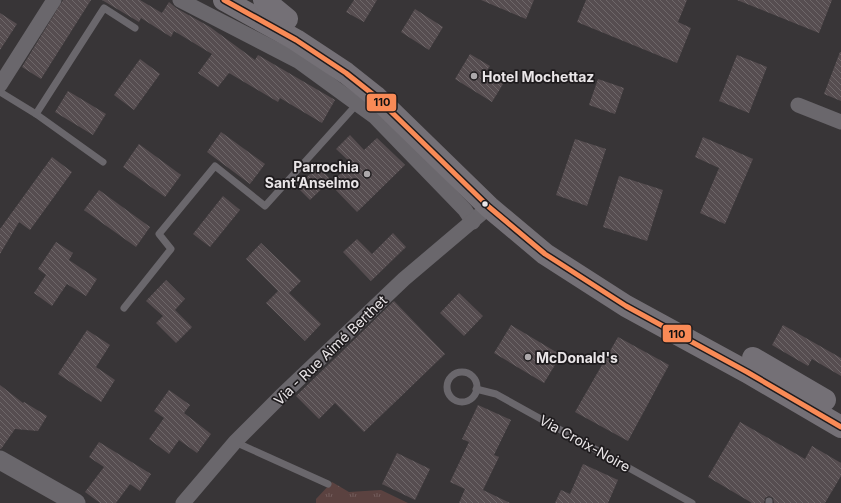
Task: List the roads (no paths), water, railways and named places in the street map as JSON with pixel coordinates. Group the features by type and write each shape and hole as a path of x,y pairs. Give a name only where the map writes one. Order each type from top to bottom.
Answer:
{"main road":[{"path":"224,0 307,47 346,73 375,96 481,214 516,232 544,254 603,292 747,372 841,427"},
{"path":"254,0 339,50 365,69 526,222 567,252 610,281 789,378 841,410"},
{"path":"264,0 287,19"}],"street":[{"path":"0,84 54,0"},
{"path":"180,0 298,61 375,117 465,210 481,214"},
{"path":"798,105 841,122"},
{"name":"Via - Rue Aimé Berthet","path":"183,503 235,442 404,279 481,214"},
{"path":"0,460 76,503"}],"lane":[{"path":"36,114 104,8 135,28"},
{"path":"0,92 36,114 103,162"},
{"path":"124,308 171,249 159,234 215,166 265,206 357,104"},
{"path":"458,373 464,373 470,375 475,380 476,389 472,398 467,402 460,402 449,395 447,389 448,382 452,376 458,373"},
{"name":"Via Croix-Noire","path":"476,389 496,394 692,503"},
{"path":"235,442 328,484"}],"place":[{"name":"Hotel Mochettaz","path":"474,76"},
{"name":"Parrochia Sant’Anselmo","path":"367,174"},
{"name":"McDonald's","path":"528,357"}]}
